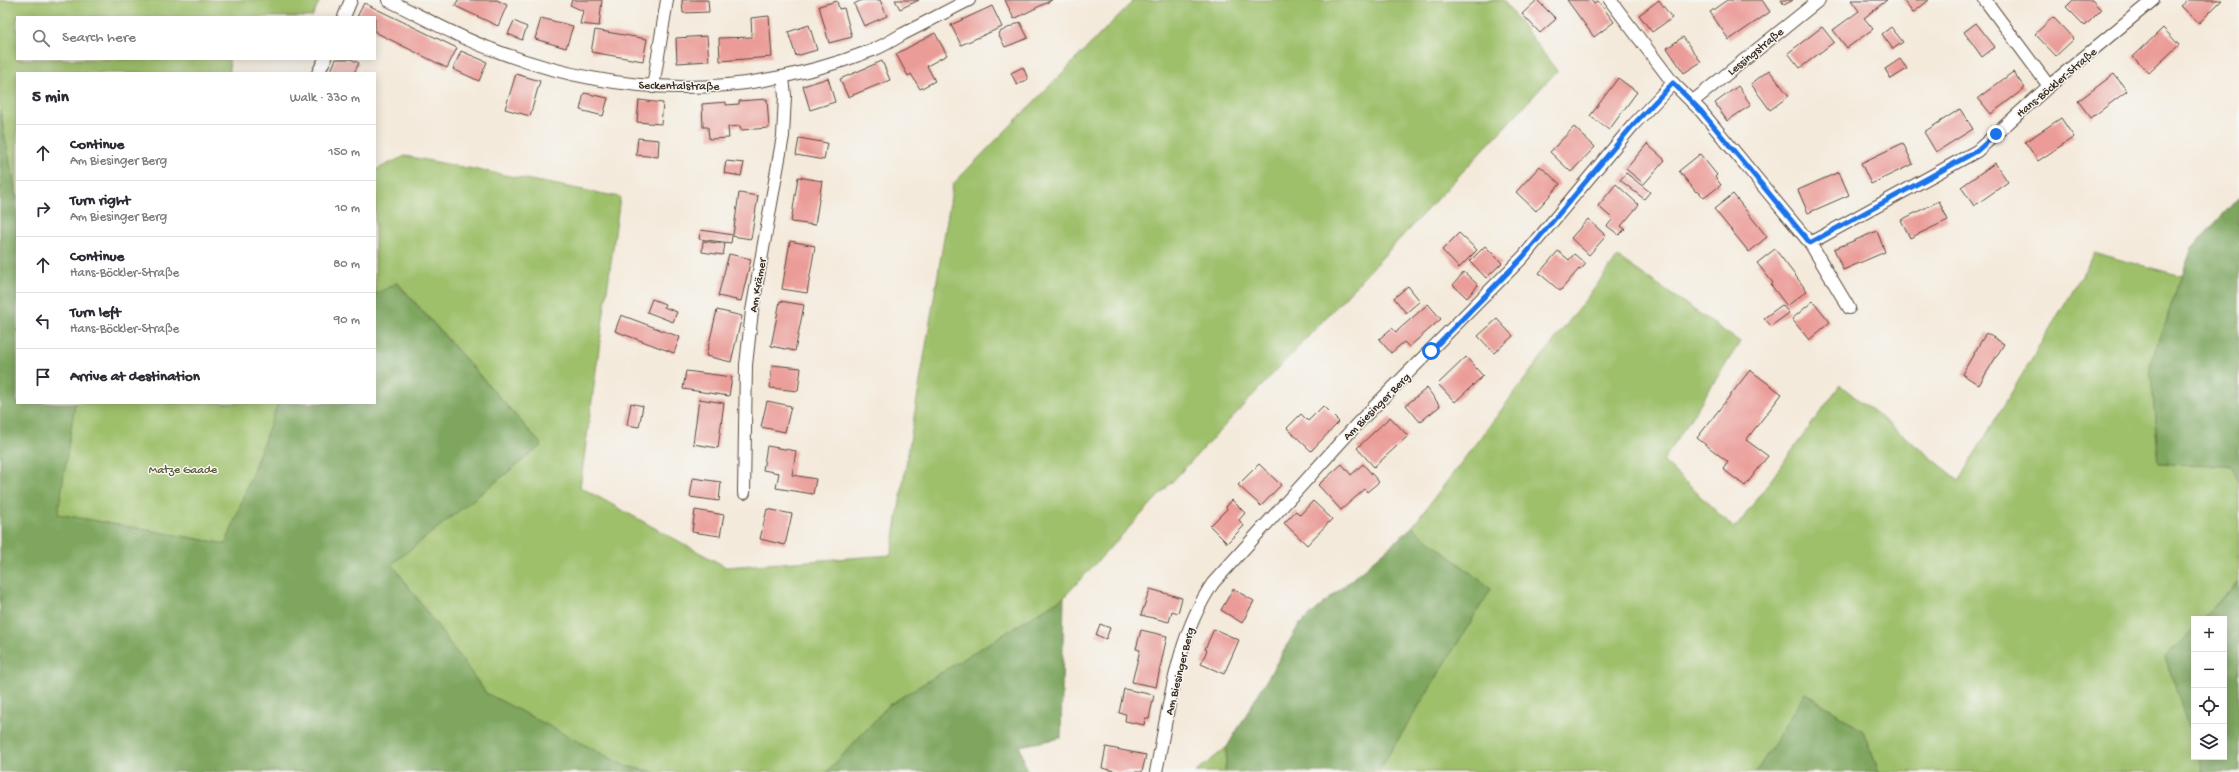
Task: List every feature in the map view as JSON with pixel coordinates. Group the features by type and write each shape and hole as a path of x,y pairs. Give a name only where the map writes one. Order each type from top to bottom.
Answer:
{"street":[{"path":"344,16 351,0"},
{"name":"Seckentalstraße","path":"388,0 490,49 571,74 653,87 712,87 783,78 874,50 968,0"},
{"path":"653,87 667,0"},
{"path":"1610,0 1673,83 1701,111 1810,243 1848,308"},
{"name":"Lessingstraße","path":"1692,102 1819,0"},
{"path":"1985,0 2049,86"},
{"name":"Hans-Böckler-Straße","path":"1810,243 1977,151 2049,86 2153,0"},
{"path":"318,72 324,60"},
{"name":"Am Krämer","path":"744,493 746,365 752,311 783,136 785,96 783,78"},
{"name":"Am Biesinger Berg","path":"1156,772 1177,674 1191,623 1199,603 1213,583 1357,424 1523,257 1633,125 1673,83"}],"green space":[{"path":"0,0 320,0 312,16 16,16 16,60 229,60 230,72 16,72 16,195 0,110"},
{"path":"1134,0 1503,0 1557,71 1064,597 889,705 827,772 654,772 625,766 486,693 392,564 542,445 398,283 376,294 376,170 405,156 620,197 580,487 726,567 891,555 953,184"},
{"path":"0,110 16,195 16,404 75,404 58,514 226,544 278,404 376,404 376,294 397,283 542,445 392,564 486,693 625,766 654,772 0,772"},
{"path":"2239,197 2239,482 2231,465 2159,464 2150,363 2192,248"},
{"path":"2095,253 2182,276 2150,363 2159,464 2231,465 2239,482 2239,581 2205,616 2191,616 2191,631 2166,658 2191,735 2191,760 2199,760 2203,772 1879,772 1863,731 1806,693 1756,772 1378,772 1491,589 1412,527 1618,257 1740,342 1663,461 1735,529 1840,385 1959,480"},
{"name":"Matze Gaade","path":"75,404 278,404 226,544 57,514"},
{"path":"1412,527 1491,589 1378,772 1225,772 1227,747 1299,625"},
{"path":"2239,581 2239,772 2203,772 2199,760 2227,760 2227,616 2205,616"},
{"path":"1064,597 1061,738 1020,746 1027,772 827,772 889,705"},
{"path":"2191,631 2191,735 2165,657"},
{"path":"1805,693 1863,731 1879,772 1756,772"},
{"path":"1227,747 1225,772 1196,772"}],"building":[{"path":"458,0 497,0 507,5 498,26 455,6"},
{"path":"572,0 602,0 599,26 580,24 583,11 570,5"},
{"path":"682,0 708,0 709,12 683,13"},
{"path":"862,0 880,0 887,16 864,26 854,4"},
{"path":"895,0 919,0 900,9"},
{"path":"1005,0 1052,0 1014,19"},
{"path":"1537,0 1556,19 1540,33 1522,14"},
{"path":"1567,0 1591,0 1594,4 1598,1 1614,22 1594,37"},
{"path":"1659,0 1672,18 1652,32 1639,15"},
{"path":"1727,0 1762,0 1770,12 1729,40 1710,12"},
{"path":"1781,0 1793,0 1784,5"},
{"path":"1851,0 1887,0 1864,18 1873,29 1847,48 1833,30 1859,11"},
{"path":"1903,0 1929,0 1913,13"},
{"path":"2073,0 2092,0 2101,10 2085,26 2066,7"},
{"path":"2188,0 2222,0 2199,23 2181,6"},
{"path":"837,1 839,9 844,8 852,37 829,43 819,6"},
{"path":"364,3 457,48 447,68 376,32 376,16 358,16"},
{"path":"992,6 1002,27 961,45 951,25"},
{"path":"769,16 772,57 720,61 719,38 752,37 751,18"},
{"path":"2053,17 2074,39 2056,56 2035,34"},
{"path":"541,18 573,26 566,48 535,39"},
{"path":"514,21 527,27 522,40 508,34"},
{"path":"1020,22 1028,38 1005,47 998,33"},
{"path":"1976,23 1995,47 1982,57 1964,32"},
{"path":"809,25 817,50 796,56 788,32"},
{"path":"1822,27 1834,42 1800,68 1788,53"},
{"path":"1891,27 1903,42 1893,49 1882,34"},
{"path":"2163,28 2179,45 2149,73 2133,57"},
{"path":"595,30 647,39 643,61 591,52"},
{"path":"935,33 947,55 927,66 935,81 920,89 911,74 908,76 896,54"},
{"path":"707,36 709,61 677,63 676,38"},
{"path":"1683,37 1701,62 1684,73 1667,48"},
{"path":"461,51 487,62 479,81 453,69"},
{"path":"1900,59 1907,69 1891,79 1885,69"},
{"path":"336,60 353,60 359,63 354,72 330,72"},
{"path":"882,61 890,80 848,97 840,79"},
{"path":"1023,67 1028,79 1017,85 1011,73"},
{"path":"1769,70 1789,96 1770,110 1751,84"},
{"path":"2013,72 2025,88 1991,114 1978,98"},
{"path":"516,74 540,81 530,116 505,109"},
{"path":"2114,74 2127,91 2091,118 2078,101"},
{"path":"828,78 835,102 810,110 803,86"},
{"path":"1618,78 1637,92 1609,130 1590,116"},
{"path":"1738,86 1751,105 1727,121 1715,103"},
{"path":"584,93 608,98 603,116 580,110"},
{"path":"767,99 769,128 741,130 740,126 728,127 729,138 709,139 708,127 703,127 702,104 726,102 726,105 739,104 739,101"},
{"path":"639,100 663,103 661,124 637,122"},
{"path":"1960,109 1973,129 1936,152 1924,132"},
{"path":"2061,118 2074,137 2038,161 2025,142"},
{"path":"1574,127 1595,147 1571,172 1550,152"},
{"path":"638,138 659,140 658,157 636,155"},
{"path":"799,138 827,143 824,160 796,155"},
{"path":"1903,143 1913,164 1871,184 1861,163"},
{"path":"1647,144 1665,160 1644,184 1626,169"},
{"path":"1700,154 1717,175 1715,177 1721,185 1704,198 1698,191 1696,192 1679,171"},
{"path":"726,161 744,163 741,176 724,173"},
{"path":"1995,163 2008,182 1974,206 1961,187"},
{"path":"1540,166 1560,184 1536,211 1516,192"},
{"path":"1839,172 1849,195 1808,213 1798,190"},
{"path":"1626,173 1650,192 1644,199 1620,180"},
{"path":"798,177 822,181 815,225 791,222"},
{"path":"1616,184 1639,205 1621,226 1625,229 1619,235 1607,226 1613,219 1598,206"},
{"path":"739,193 758,196 751,239 732,236 731,243 699,239 701,230 733,235"},
{"path":"1733,194 1767,237 1749,252 1714,209"},
{"path":"1939,201 1948,220 1910,238 1901,220"},
{"path":"1588,219 1606,236 1589,255 1571,238"},
{"path":"1877,231 1885,252 1843,270 1834,249"},
{"path":"1459,233 1477,250 1459,268 1442,250"},
{"path":"703,241 725,244 723,255 702,252"},
{"path":"790,241 815,246 807,293 782,289"},
{"path":"1485,246 1502,263 1486,278 1470,261"},
{"path":"1775,249 1807,291 1787,306 1771,285 1773,283 1757,263"},
{"path":"1558,251 1569,260 1574,254 1586,264 1580,270 1579,269 1560,291 1539,273"},
{"path":"729,254 751,259 741,301 718,296"},
{"path":"1464,272 1478,285 1467,298 1453,285"},
{"path":"1408,286 1420,301 1406,313 1394,298"},
{"path":"652,299 665,304 664,307 677,312 673,322 647,312"},
{"path":"780,301 804,305 795,351 771,346"},
{"path":"1813,301 1830,322 1809,340 1792,319"},
{"path":"1428,304 1441,319 1409,347 1404,342 1391,353 1379,339 1392,328 1396,332"},
{"path":"1782,305 1789,313 1771,326 1764,318"},
{"path":"717,310 742,316 731,362 706,356"},
{"path":"621,315 680,337 674,353 615,331"},
{"path":"1497,319 1513,336 1494,353 1478,336"},
{"path":"1986,333 2004,344 1979,385 1962,374"},
{"path":"1466,357 1483,376 1455,402 1438,384"},
{"path":"772,365 801,368 798,391 770,388"},
{"path":"1750,370 1782,394 1746,440 1768,456 1745,486 1723,469 1728,462 1697,438"},
{"path":"686,371 732,377 729,396 683,389"},
{"path":"1427,388 1440,406 1420,422 1406,405"},
{"path":"699,399 724,403 718,448 693,444"},
{"path":"767,401 791,406 785,432 761,427"},
{"path":"631,403 643,406 639,427 627,425"},
{"path":"1323,406 1339,422 1311,451 1287,428 1301,414 1308,421"},
{"path":"1390,417 1408,436 1374,467 1357,448"},
{"path":"767,446 796,451 792,475 816,479 813,494 776,488 779,473 763,470"},
{"path":"1259,464 1281,485 1261,506 1238,485"},
{"path":"1342,464 1351,475 1363,464 1379,482 1367,492 1365,489 1341,510 1318,485"},
{"path":"693,478 721,482 719,501 690,497"},
{"path":"1232,500 1245,513 1239,520 1244,526 1227,543 1210,526 1227,509 1226,507"},
{"path":"1313,501 1332,519 1307,545 1284,523 1296,511 1300,515"},
{"path":"767,509 792,514 785,545 760,539"},
{"path":"695,510 724,515 720,536 692,532"},
{"path":"1150,589 1182,598 1178,613 1172,611 1169,622 1141,615"},
{"path":"1233,589 1254,601 1242,623 1221,610"},
{"path":"1100,624 1110,628 1106,639 1096,635"},
{"path":"1214,629 1239,640 1224,674 1201,664 1207,650 1205,649"},
{"path":"1141,630 1167,636 1156,687 1132,682 1140,650 1136,649"},
{"path":"1124,689 1154,695 1149,719 1145,718 1144,725 1125,721 1126,714 1119,713"},
{"path":"1106,747 1146,755 1142,772 1119,772 1102,768"}],"route":[{"path":"1431,351 1523,257 1633,125 1673,83 1701,111 1810,243 1977,151 1996,134"}]}
